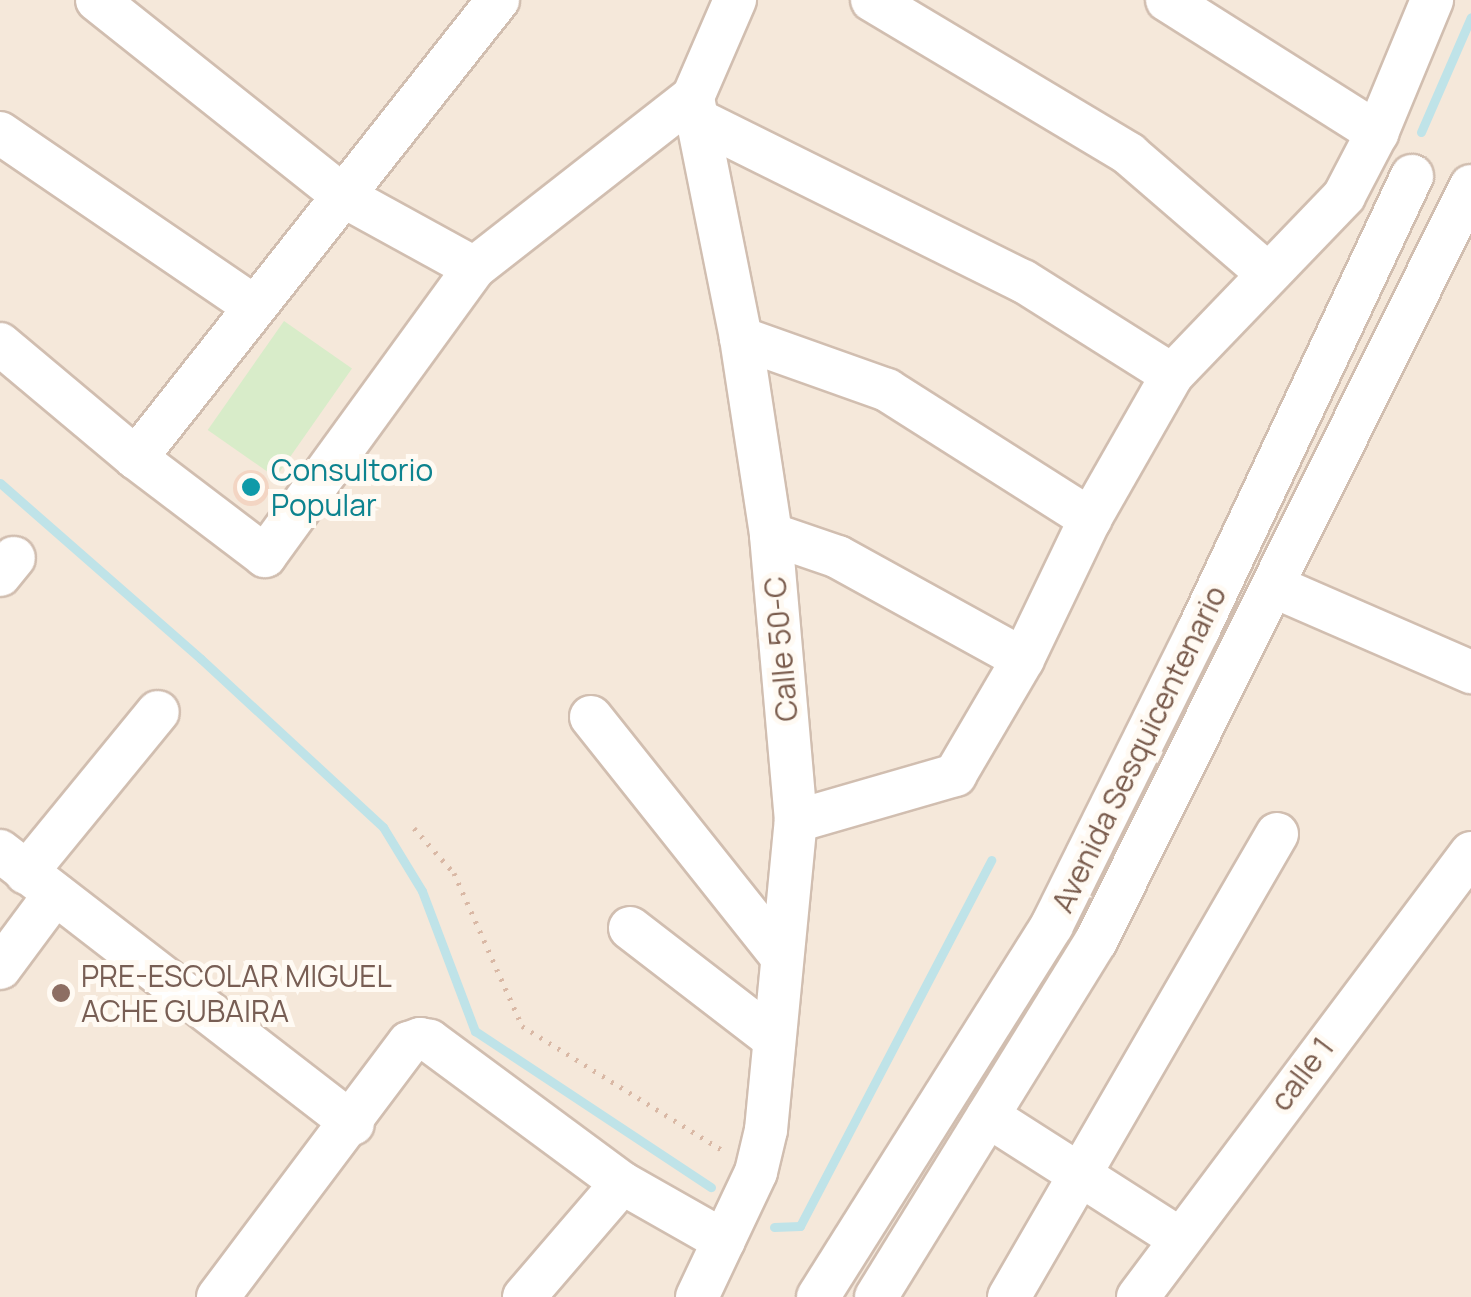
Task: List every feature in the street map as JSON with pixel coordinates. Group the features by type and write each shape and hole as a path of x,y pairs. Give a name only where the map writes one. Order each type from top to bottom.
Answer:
{"street":[{"path":"97,0 345,196 474,268"},
{"path":"136,458 498,0"},
{"path":"0,344 136,458 265,556 474,268 696,109 734,0"},
{"path":"872,0 1129,154 1267,273"},
{"path":"1167,0 1405,191 1466,211"},
{"path":"796,820 955,775 1022,659 1090,519 1172,374 1267,273 1309,237 1364,157 1432,0"},
{"path":"696,109 1022,282 1172,374"},
{"name":"Calle 50-C","path":"696,109 741,338 771,534 796,820 766,1130 756,1172 698,1297"},
{"path":"0,132 254,306"},
{"name":"Avenida Sesquicentenario","path":"818,1297 1052,925 1198,631 1405,191"},
{"name":"Avenida Sesquicentenario","path":"876,1297 1096,941 1466,211"},
{"path":"741,338 887,390 1090,519"},
{"path":"771,534 838,557 1022,659"},
{"path":"1273,586 1471,672"},
{"path":"0,968 27,873 158,712"},
{"path":"591,716 781,956"},
{"path":"1008,1297 1082,1176 1277,834"},
{"name":"calle 1","path":"1138,1297 1471,854"},
{"path":"27,873 353,1124"},
{"path":"630,928 774,1039"},
{"path":"218,1297 353,1124 409,1042 420,1038 430,1041 622,1182 724,1241"},
{"path":"988,1116 1180,1239"},
{"path":"524,1297 622,1182"}],"path":[{"path":"414,828 454,873 522,1026 756,1172"}],"shaded area":[{"path":"0,0 1471,0 1471,1297 0,1297"}],"green space":[{"path":"284,321 352,369 276,478 208,430"}],"building":[{"name":"Consultorio Popular","path":"251,470 264,475 269,488 264,501 251,506 238,501 233,488 238,475"}],"waterway":[{"path":"1421,132 1471,17"},
{"path":"0,483 201,659 383,827 422,891 475,1031 711,1187"},
{"path":"774,1227 800,1226 991,860"}],"place":[{"name":"Consultorio Popular","path":"251,487"},
{"name":"PRE-ESCOLAR MIGUEL ACHE GUBAIRA","path":"61,993"}]}
